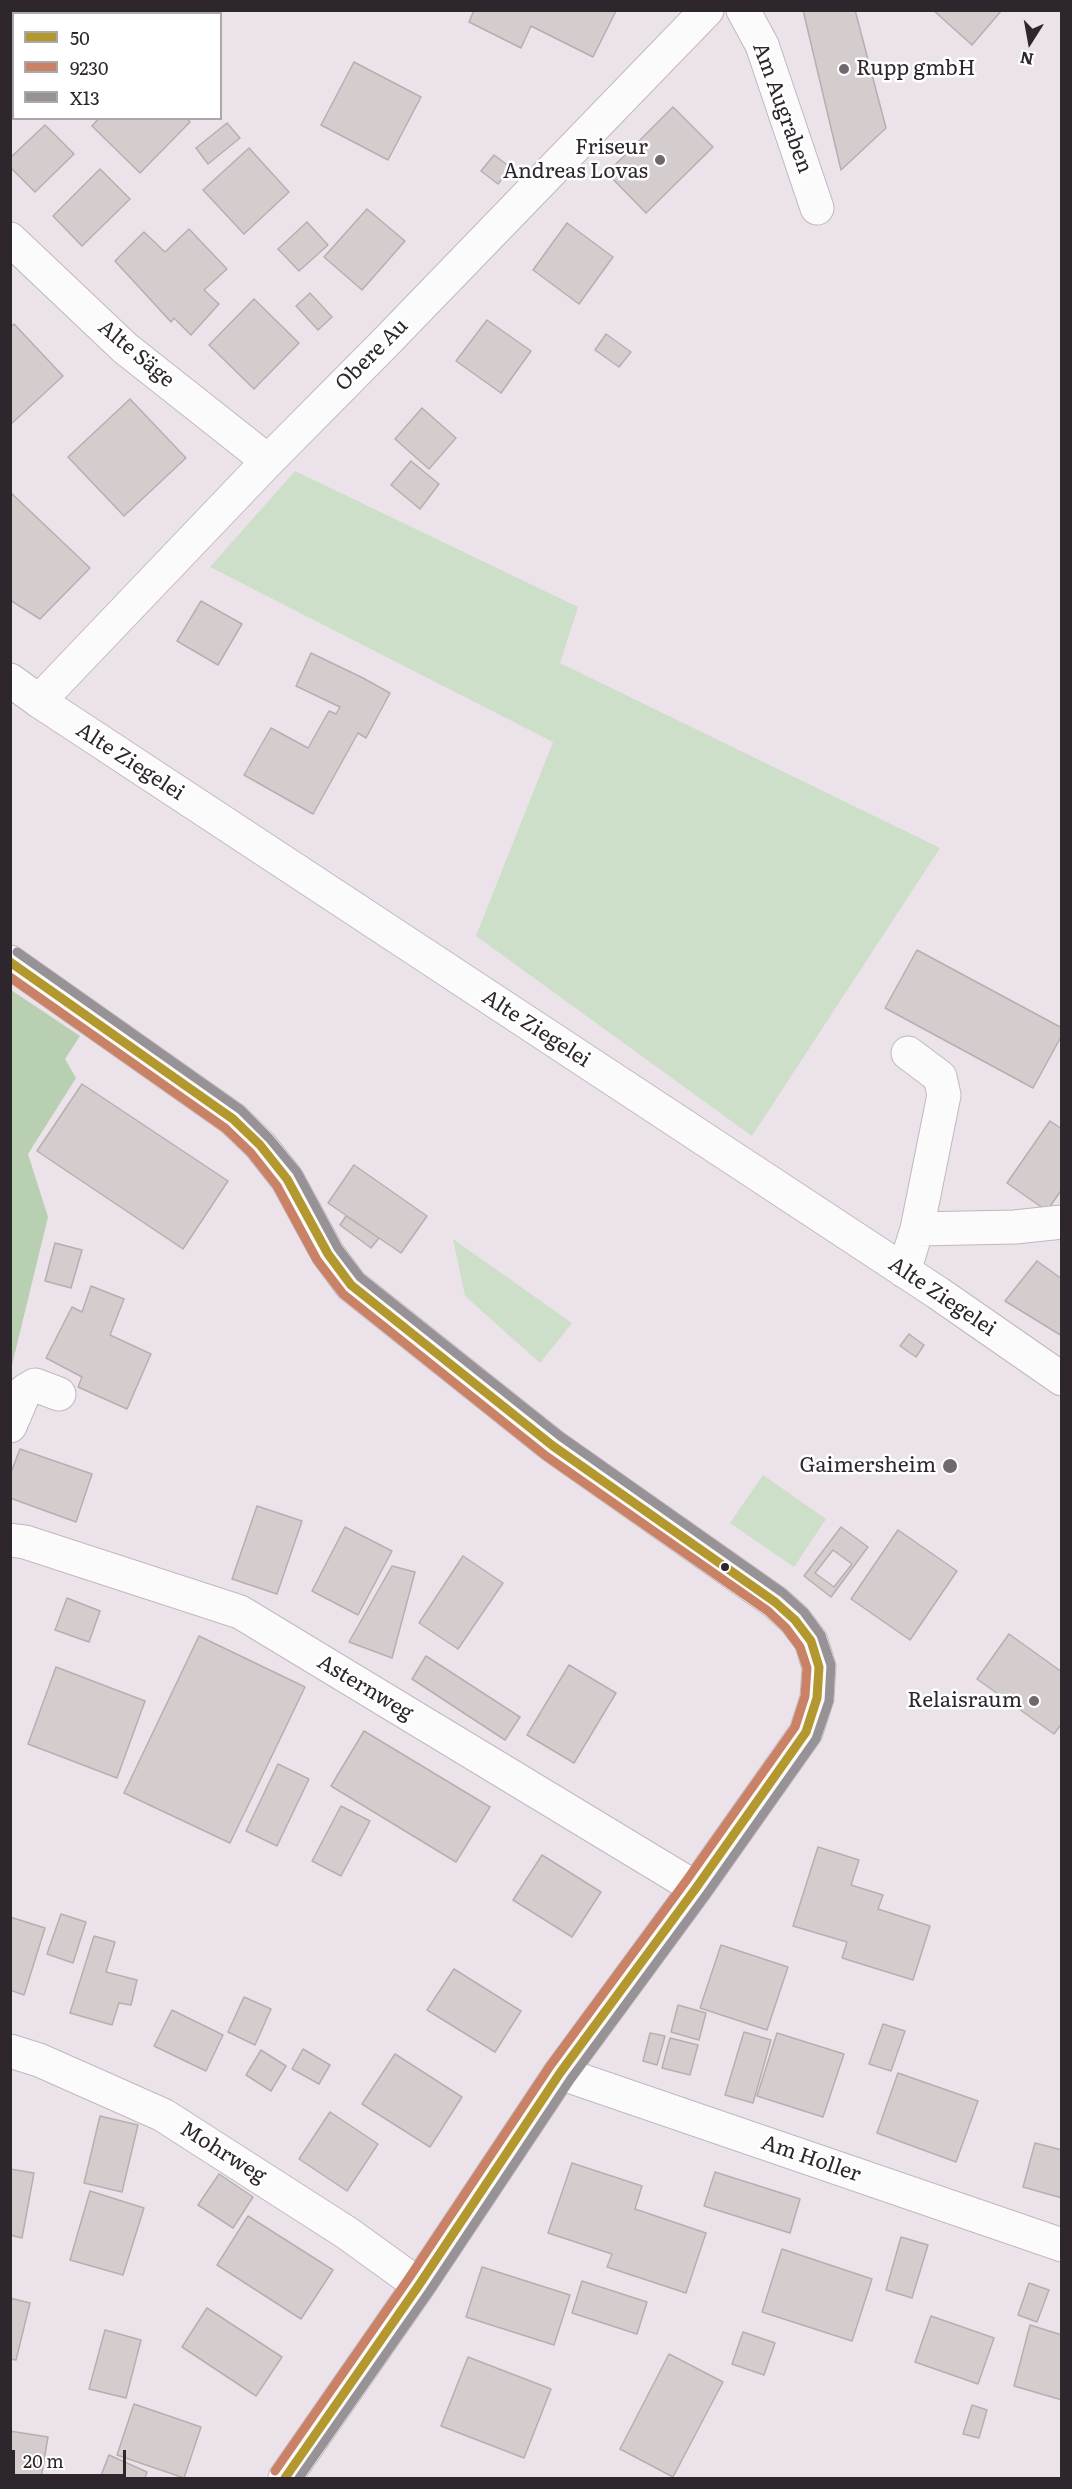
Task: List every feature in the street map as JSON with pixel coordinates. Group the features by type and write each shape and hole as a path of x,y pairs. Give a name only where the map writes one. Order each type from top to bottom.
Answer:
{"street":[{"name":"Obere Au","path":"39,701 268,461 707,10"},
{"name":"Am Augraben","path":"743,10 762,45 817,208"},
{"name":"Alte Säge","path":"10,239 125,348 268,461"},
{"name":"Alte Ziegelei","path":"10,680 904,1271 1062,1379"},
{"path":"10,962 232,1119 260,1145 287,1179 328,1254 351,1284 553,1446 775,1602 795,1620 811,1641 819,1667 817,1698 806,1732 696,1888 560,2073 419,2285 285,2478"},
{"path":"904,1271 917,1229 944,1095 940,1077 908,1053"},
{"path":"917,1229 1015,1227 1062,1222"},
{"path":"10,1426 25,1391 34,1385 59,1394"},
{"name":"Asternweg","path":"10,1540 24,1542 240,1612 696,1888"},
{"name":"Mohrweg","path":"10,2051 39,2060 163,2115 347,2233 419,2285"},
{"name":"Am Holler","path":"560,2073 1062,2246"}],"green space":[{"path":"295,471 578,607 560,663 940,848 752,1136 476,936 553,742 210,567"},
{"path":"11,990 80,1036 65,1059 76,1078 28,1154 48,1217 11,1369"},
{"path":"453,1239 572,1323 540,1363 465,1296"},
{"path":"763,1475 826,1519 794,1567 730,1523"}],"building":[{"path":"131,10 193,10 192,12 130,12"},
{"path":"474,10 616,11 593,57 531,26 521,48 469,22"},
{"name":"Rupp gmbH","path":"803,10 855,10 886,128 841,170"},
{"path":"933,10 1002,10 972,45"},
{"path":"354,62 421,97 388,160 321,125"},
{"name":"Friseur Andreas Lovas","path":"673,107 713,147 646,213 607,173"},
{"path":"97,120 188,120 190,122 140,173 92,126"},
{"path":"227,123 240,138 208,164 196,148"},
{"path":"45,125 74,154 35,192 10,167 10,158"},
{"path":"249,148 289,192 244,234 203,190"},
{"path":"494,155 510,167 498,184 481,171"},
{"path":"100,169 130,199 82,246 53,216"},
{"path":"367,209 405,241 362,290 324,257"},
{"path":"307,222 328,245 299,271 278,249"},
{"path":"567,223 613,257 579,304 533,270"},
{"path":"189,229 227,269 204,290 219,304 191,335 174,318 171,322 115,261 144,232 165,252"},
{"path":"310,293 332,317 318,330 296,306"},
{"path":"254,299 299,343 254,389 209,345"},
{"path":"487,320 531,351 501,393 456,361"},
{"path":"14,324 63,376 10,425 10,327"},
{"path":"606,334 631,352 619,367 595,350"},
{"path":"130,399 186,458 124,516 68,457"},
{"path":"422,408 456,438 429,469 395,439"},
{"path":"411,461 439,484 420,509 391,485"},
{"path":"10,492 90,568 40,619 10,600"},
{"path":"201,601 242,624 218,665 177,641"},
{"path":"311,653 390,693 366,738 358,733 313,814 244,775 271,728 308,748 329,711 336,714 340,707 296,686"},
{"path":"917,950 1062,1028 1062,1035 1033,1088 885,1008"},
{"path":"82,1084 228,1181 183,1249 37,1151"},
{"path":"1050,1121 1062,1129 1062,1189 1047,1211 1007,1183"},
{"path":"354,1165 427,1216 401,1253 328,1203"},
{"path":"346,1216 379,1238 371,1248 340,1225"},
{"path":"55,1243 82,1250 71,1288 45,1281"},
{"path":"1037,1261 1062,1279 1062,1336 1005,1301"},
{"path":"91,1286 124,1299 110,1335 151,1354 127,1409 78,1387 82,1377 46,1358 72,1307 82,1312"},
{"path":"909,1334 924,1345 916,1357 900,1346"},
{"path":"20,1449 92,1474 76,1522 10,1498 10,1475"},
{"path":"257,1506 302,1521 277,1594 232,1579"},
{"path":"345,1527 392,1551 358,1615 312,1591"},
{"path":"841,1527 868,1547 831,1597 804,1576"},
{"path":"898,1530 957,1571 910,1640 851,1599"},
{"path":"833,1550 852,1564 834,1587 815,1573"},
{"path":"463,1556 503,1583 458,1649 419,1623"},
{"path":"392,1566 415,1572 392,1658 349,1642"},
{"path":"67,1598 100,1611 89,1642 55,1630"},
{"name":"Relaisraum","path":"1009,1634 1062,1672 1062,1723 1054,1734 977,1679"},
{"path":"199,1636 305,1687 230,1843 124,1793"},
{"path":"426,1656 520,1717 505,1740 412,1679"},
{"path":"569,1665 616,1693 574,1763 527,1735"},
{"path":"56,1667 145,1701 117,1778 28,1744"},
{"path":"364,1731 490,1807 456,1862 331,1786"},
{"path":"278,1764 309,1779 277,1846 246,1831"},
{"path":"341,1806 370,1821 341,1876 312,1861"},
{"path":"818,1847 859,1860 851,1885 883,1895 878,1909 930,1926 913,1980 842,1958 847,1942 793,1926"},
{"path":"542,1855 601,1892 572,1937 513,1900"},
{"path":"61,1914 86,1922 73,1963 47,1954"},
{"path":"10,1917 45,1928 24,1995 10,1990"},
{"path":"94,1936 115,1942 106,1972 137,1980 131,2005 119,2003 112,2025 70,2013"},
{"path":"721,1945 788,1967 767,2030 700,2008"},
{"path":"454,1969 521,2011 495,2052 427,2010"},
{"path":"244,1997 271,2009 255,2045 228,2032"},
{"path":"678,2005 706,2013 699,2040 671,2032"},
{"path":"172,2010 223,2035 206,2071 154,2046"},
{"path":"883,2024 905,2031 891,2071 869,2064"},
{"path":"744,2032 771,2040 753,2103 725,2095"},
{"path":"650,2033 665,2036 657,2065 643,2061"},
{"path":"777,2033 844,2054 823,2117 757,2096"},
{"path":"670,2038 698,2045 690,2075 662,2068"},
{"path":"303,2049 330,2065 319,2084 292,2069"},
{"path":"261,2050 286,2066 271,2091 246,2075"},
{"path":"395,2054 462,2097 430,2147 362,2104"},
{"path":"898,2073 978,2101 956,2162 877,2133"},
{"path":"330,2112 378,2144 347,2191 299,2159"},
{"path":"100,2116 138,2125 122,2192 84,2183"},
{"path":"1035,2143 1062,2150 1062,2198 1023,2187"},
{"path":"572,2163 642,2186 635,2209 706,2233 686,2293 607,2267 612,2254 548,2233"},
{"path":"10,2169 34,2173 22,2238 10,2235"},
{"path":"715,2172 800,2199 790,2233 704,2206"},
{"path":"219,2174 253,2197 233,2228 198,2205"},
{"path":"90,2191 144,2208 123,2275 70,2260"},
{"path":"248,2216 333,2270 301,2319 217,2265"},
{"path":"901,2237 928,2245 912,2298 886,2290"},
{"path":"782,2249 872,2279 852,2341 762,2312"},
{"path":"482,2267 570,2295 554,2345 466,2317"},
{"path":"582,2281 647,2302 637,2334 572,2313"},
{"path":"1029,2283 1049,2290 1037,2322 1018,2315"},
{"path":"10,2298 30,2303 16,2360 10,2359"},
{"path":"207,2308 282,2357 256,2396 182,2347"},
{"path":"931,2316 994,2338 978,2384 915,2362"},
{"path":"1030,2325 1062,2335 1062,2400 1014,2386"},
{"path":"105,2330 141,2340 126,2398 89,2389"},
{"path":"743,2332 775,2343 764,2375 732,2364"},
{"path":"669,2354 723,2382 673,2477 620,2449"},
{"path":"468,2357 551,2389 524,2458 441,2426"},
{"path":"134,2404 201,2427 184,2478 117,2455"},
{"path":"972,2405 987,2410 979,2438 963,2434"},
{"path":"10,2431 48,2437 41,2478 10,2478"},
{"path":"109,2455 147,2472 145,2478 100,2478"}],"transit line":[{"name":"X13","path":"17,952 241,1110 269,1138 297,1172 338,1248 360,1277 560,1436 783,1593 804,1612 821,1635 831,1665 829,1701 816,1739 706,1895 570,2080 429,2292 299,2478"},
{"name":"50","path":"10,962 233,1119 260,1145 287,1179 328,1254 351,1285 553,1446 775,1602 795,1620 811,1641 819,1667 817,1698 806,1732 696,1888 560,2073 419,2285 285,2478"},
{"name":"9230","path":"10,977 225,1128 251,1153 277,1186 317,1260 343,1294 546,1456 768,1611 786,1628 800,1647 807,1668 805,1696 795,1727 686,1881 550,2066 409,2278 275,2471"}],"place":[{"name":"Rupp gmbH","path":"844,69"},
{"name":"Friseur Andreas Lovas","path":"660,160"},
{"name":"Gaimersheim","path":"950,1466"},
{"name":"Relaisraum","path":"1034,1701"}]}
